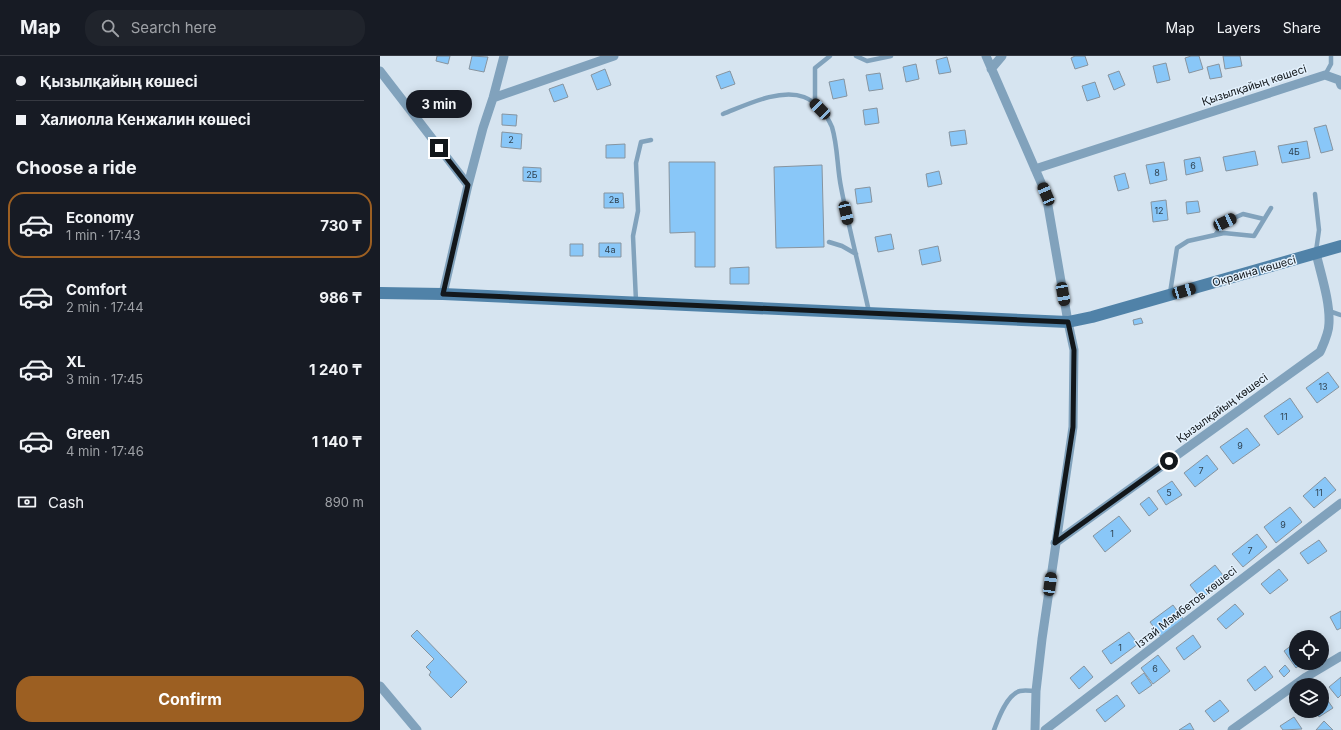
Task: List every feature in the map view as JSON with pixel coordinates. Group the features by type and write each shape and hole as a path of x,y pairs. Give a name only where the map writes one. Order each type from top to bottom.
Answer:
{"street":[{"path":"443,294 468,185 483,128 494,98 504,56"},
{"path":"494,98 614,56"},
{"path":"986,56 1046,194 1074,350 1073,427 1042,639 1036,691 1035,730"},
{"path":"992,70 1002,56"},
{"path":"380,71 468,185"},
{"path":"1325,75 1338,80 1341,85"},
{"name":"Қызылқайың көшесі","path":"1035,169 1325,75"},
{"name":"Окраина көшесі","path":"380,293 443,294 1068,322 1092,317 1341,246"},
{"name":"Қызылқайың көшесі","path":"1055,543 1320,352 1327,336 1329,311 1316,253"},
{"name":"Ізтай Мәмбетов көшесі","path":"1045,730 1341,503"},
{"path":"1232,730 1306,677 1341,656"},
{"path":"380,686 417,730"}],"lane":[{"path":"815,103 815,68 830,56"},
{"path":"856,56 867,61 890,56"},
{"path":"1325,75 1331,64 1331,56"},
{"path":"723,114 766,98 786,94 804,96 815,103 826,114 832,128 837,152 840,186 870,313"},
{"path":"636,303 633,236 638,211 636,163 641,142 651,140"},
{"path":"1315,194 1319,230 1316,253"},
{"path":"1170,295 1177,248 1188,241 1224,233 1254,236 1271,208"},
{"path":"1214,235 1225,222 1243,214 1264,219"},
{"path":"829,242 842,246 856,254"},
{"path":"1329,311 1341,314"},
{"path":"994,730 1000,714 1012,695 1019,691 1036,691"}],"building":[{"path":"437,56 450,56 448,64 436,61"},
{"path":"472,56 488,57 484,72 469,69"},
{"path":"1075,56 1085,56 1088,65 1075,69 1071,58"},
{"path":"1199,56 1203,69 1189,73 1185,58"},
{"path":"1223,56 1240,56 1242,66 1225,69"},
{"path":"947,57 951,72 939,74 936,60"},
{"path":"1166,63 1170,80 1157,83 1153,66"},
{"path":"916,64 919,79 906,82 903,67"},
{"path":"1219,64 1222,77 1210,79 1207,67"},
{"path":"605,69 611,85 597,90 591,75"},
{"path":"730,71 735,84 721,89 716,76"},
{"path":"1119,71 1125,85 1114,90 1108,75"},
{"path":"880,73 883,89 869,91 866,75"},
{"path":"844,79 847,96 833,99 829,82"},
{"path":"1095,82 1100,97 1087,101 1082,86"},
{"path":"563,84 568,97 554,102 549,89"},
{"path":"877,108 879,123 865,125 863,110"},
{"path":"502,114 517,115 516,126 502,125"},
{"path":"1326,125 1333,150 1321,153 1314,128"},
{"path":"965,130 967,144 951,146 949,132"},
{"path":"502,132 522,134 521,149 501,147"},
{"path":"1307,141 1310,158 1282,163 1278,146"},
{"path":"625,144 625,158 606,158 606,145"},
{"path":"1255,151 1258,165 1226,171 1223,157"},
{"path":"1200,157 1203,171 1186,175 1184,160"},
{"path":"669,162 715,162 715,267 695,267 695,232 670,233"},
{"path":"1164,162 1167,180 1150,184 1146,165"},
{"path":"822,165 824,247 776,248 774,167"},
{"path":"523,167 541,168 541,182 523,181"},
{"path":"939,171 942,184 928,187 926,174"},
{"path":"1125,173 1129,188 1118,191 1114,176"},
{"path":"870,187 872,202 857,204 855,189"},
{"path":"604,193 623,193 624,208 604,208"},
{"path":"1166,200 1168,220 1153,222 1151,202"},
{"path":"1198,201 1200,212 1187,214 1186,202"},
{"path":"891,234 894,249 878,252 875,237"},
{"path":"599,243 621,243 621,257 599,257"},
{"path":"570,244 583,244 583,256 570,256"},
{"path":"938,246 941,261 922,265 919,250"},
{"path":"749,267 749,284 730,284 730,268"},
{"path":"1141,318 1143,323 1134,325 1133,320"},
{"path":"1328,372 1339,387 1317,403 1306,388"},
{"path":"1290,398 1303,417 1278,435 1264,416"},
{"path":"1247,428 1260,445 1233,464 1220,447"},
{"path":"1207,455 1218,469 1195,487 1184,473"},
{"path":"1325,477 1336,490 1314,508 1303,496"},
{"path":"1172,481 1182,495 1166,505 1157,491"},
{"path":"1149,497 1158,509 1149,516 1140,504"},
{"path":"1290,507 1302,522 1276,543 1264,527"},
{"path":"1119,516 1131,531 1105,552 1093,536"},
{"path":"1257,534 1267,547 1243,567 1232,554"},
{"path":"1319,540 1327,551 1308,564 1300,553"},
{"path":"1215,565 1226,579 1201,599 1190,585"},
{"path":"1279,569 1288,580 1270,594 1261,584"},
{"path":"1235,604 1244,614 1226,629 1217,619"},
{"path":"1173,605 1184,620 1161,637 1150,622"},
{"path":"1341,611 1341,628 1337,630 1330,617"},
{"path":"417,630 467,682 451,698 429,675 431,672 426,667 434,659 411,636"},
{"path":"1129,632 1138,644 1111,664 1102,651"},
{"path":"1193,635 1201,647 1184,660 1176,648"},
{"path":"1289,647 1289,658 1284,651"},
{"path":"1158,655 1170,671 1153,684 1141,668"},
{"path":"1285,665 1290,671 1284,677 1279,671"},
{"path":"1084,666 1093,677 1079,689 1070,678"},
{"path":"1265,666 1273,677 1255,691 1247,680"},
{"path":"1144,673 1152,685 1139,694 1131,683"},
{"path":"1341,677 1341,695 1338,698 1329,687"},
{"path":"1117,695 1125,706 1105,722 1096,710"},
{"path":"1220,700 1229,711 1214,722 1205,711"},
{"path":"1329,702 1333,708 1329,711"},
{"path":"1295,718 1302,729 1283,730 1280,726"},
{"path":"1324,721 1333,730 1316,730"},
{"path":"1190,723 1194,730 1179,730"}],"route":[{"path":"439,148 468,185 443,294 1068,322 1074,350 1073,427 1055,543 1169,461"}]}
